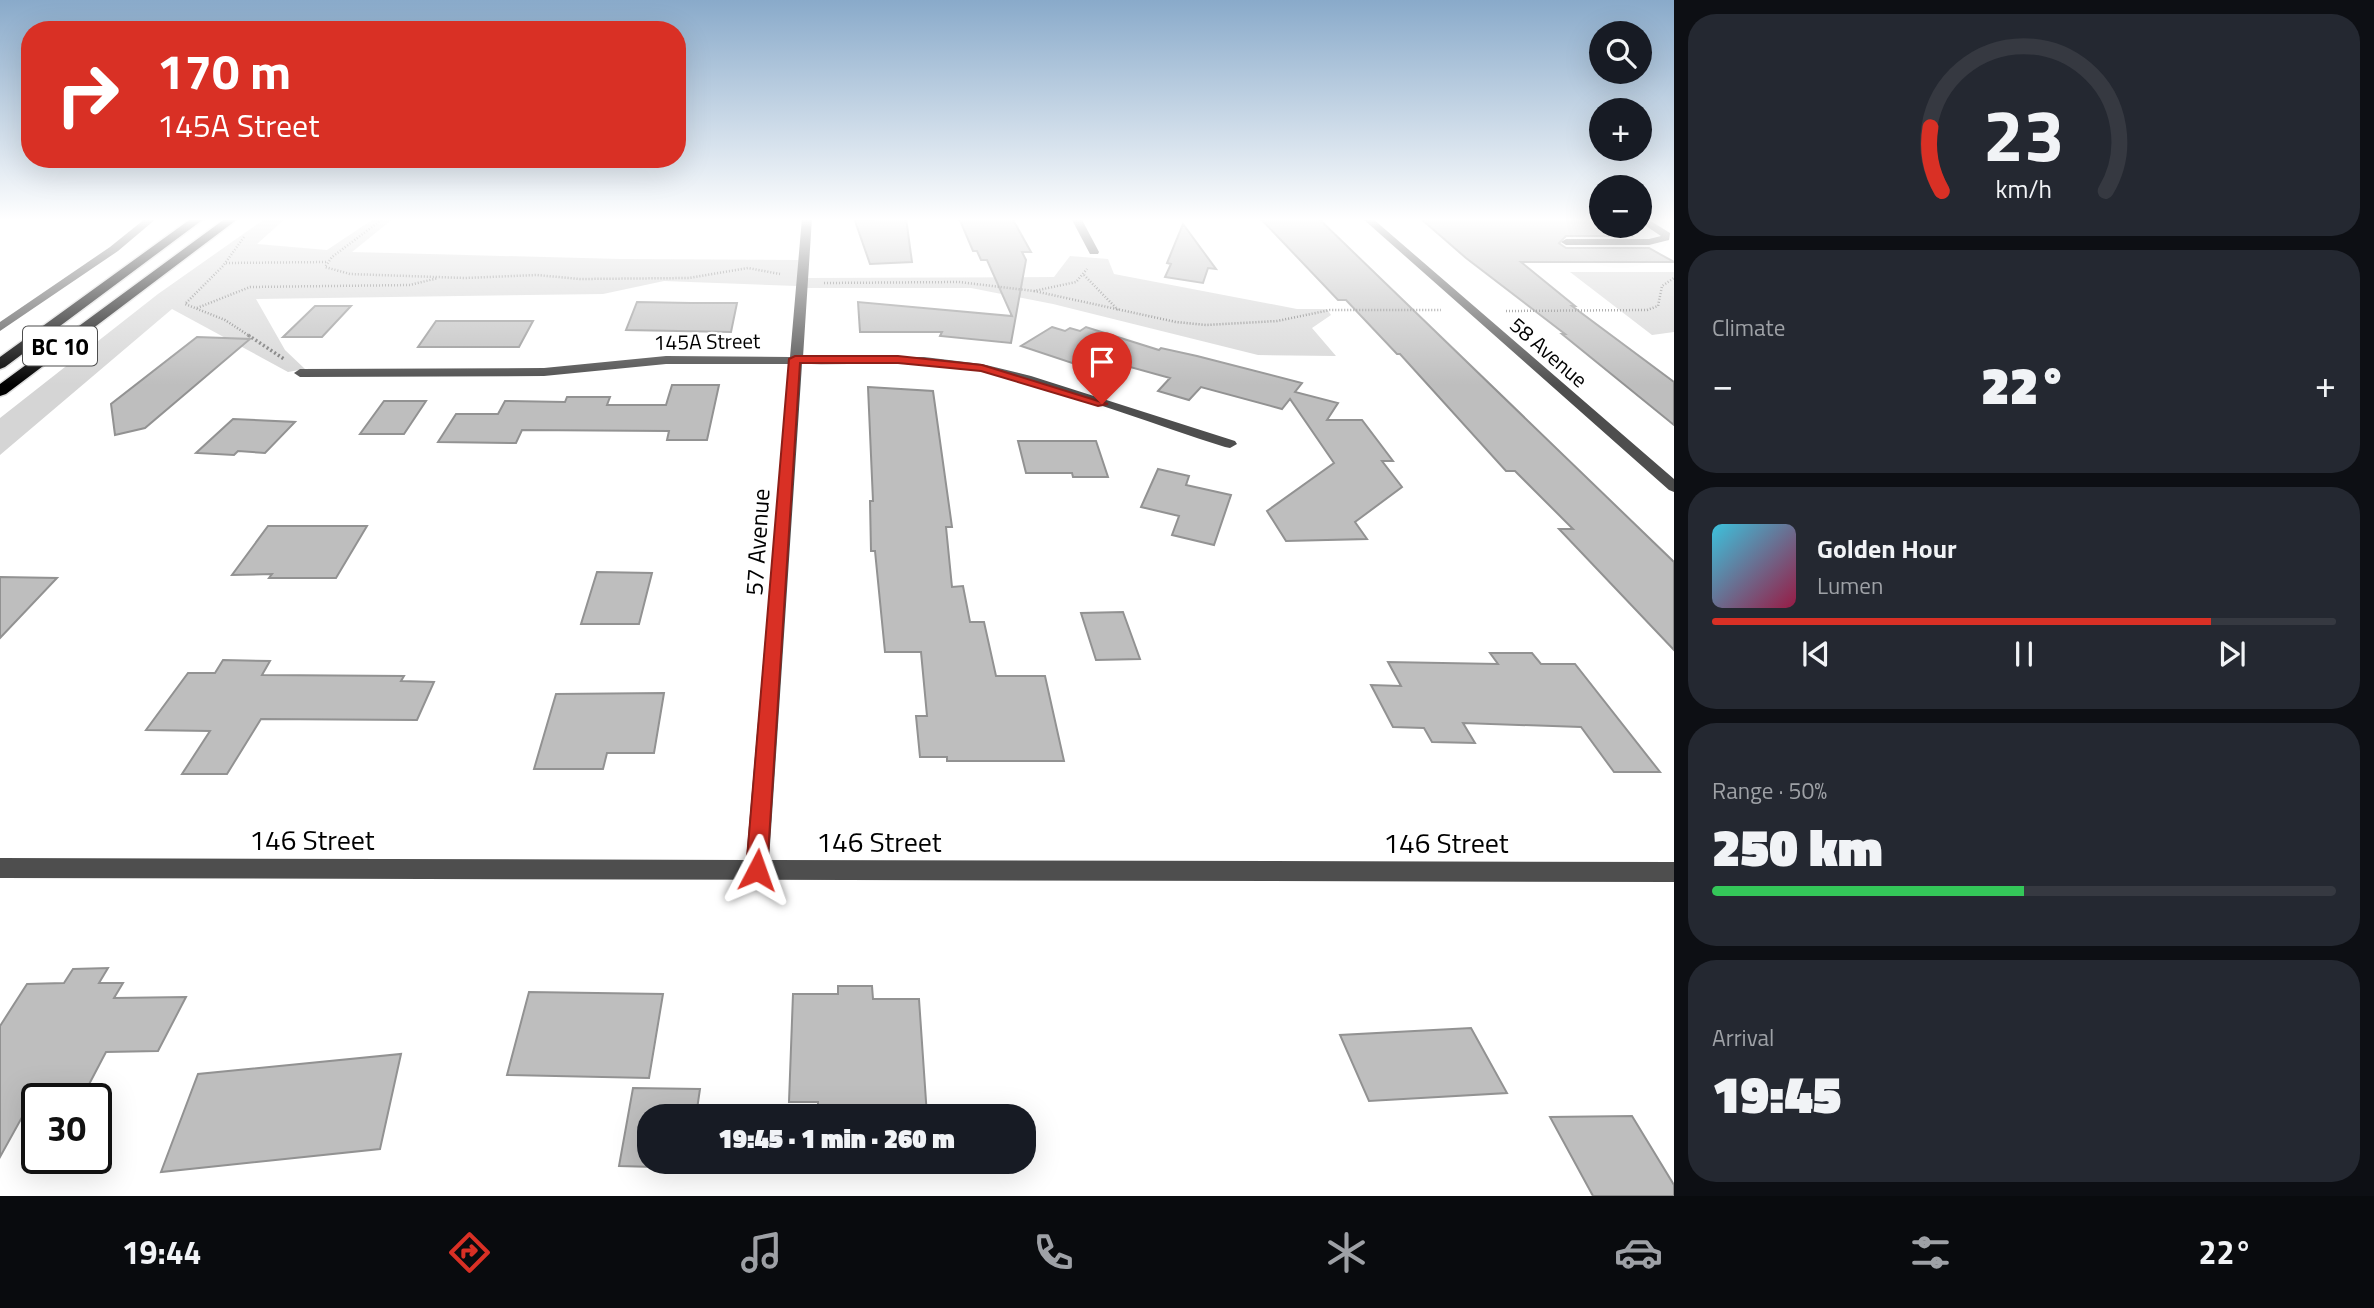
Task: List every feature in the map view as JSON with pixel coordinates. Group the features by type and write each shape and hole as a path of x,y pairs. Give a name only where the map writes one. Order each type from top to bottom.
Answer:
{"highway":[{"name":"BC 10","path":"0,364 123,274"},
{"name":"BC 10","path":"0,391 158,274"}],"street":[{"path":"0,327 78,274"},
{"name":"57 Avenue","path":"757,870 802,274"},
{"name":"58 Avenue","path":"1431,274 1674,487"},
{"name":"145A Street","path":"300,373 544,372 666,360 898,360 982,368 1026,379 1230,444"},
{"name":"146 Street","path":"0,868 1674,872"}],"path":[{"path":"215,274 185,304 225,320 285,359"},
{"path":"349,274 442,277 537,275 580,279 689,278 714,274"},
{"path":"781,274 788,275"},
{"path":"1034,290 1076,282 1084,275 1119,311"},
{"path":"197,308 250,287 410,285 442,277"},
{"path":"1501,311 1647,310 1658,306 1662,286 1674,278"},
{"path":"816,282 835,285 958,282 1034,290 1176,323 1206,325 1267,322 1330,310 1445,310"}],"shaded area":[{"path":"187,274 798,274 797,286 664,281 603,294 256,299 285,350 305,369 288,372 172,309 0,455 0,418"},
{"path":"1056,274 1114,274 1297,309 1327,309 1331,315 1312,328 1336,356 1258,355 1053,304 971,288 806,288 808,278 1054,277"},
{"path":"1572,274 1674,274 1674,332 1652,335"}],"building":[{"path":"993,274 1024,274 1011,343 940,336 942,332 860,332 858,302 1012,316"},
{"path":"1166,274 1206,274 1203,283 1165,277"},
{"path":"1313,274 1376,274 1674,562 1674,650 1559,529 1573,529 1515,471 1506,471 1400,354 1397,354 1346,300 1338,300"},
{"path":"1487,274 1535,274 1575,306 1572,306 1674,382 1674,425 1562,334 1565,334"},
{"path":"637,302 737,303 731,332 626,330"},
{"path":"315,306 351,306 322,337 283,337"},
{"path":"436,321 533,321 519,347 418,347"},
{"path":"1052,327 1065,331 1070,328 1080,331 1086,327 1159,350 1161,348 1197,356 1302,383 1295,392 1338,403 1327,420 1362,420 1393,461 1382,461 1402,487 1355,522 1367,539 1286,541 1267,511 1334,463 1290,399 1282,409 1201,387 1189,400 1158,391 1170,378 1098,358 1084,367 1021,346"},
{"path":"197,337 250,339 145,428 115,435 111,404"},
{"path":"672,385 719,385 707,440 667,440 669,431 522,430 516,443 438,442 456,414 498,414 505,401 565,402 567,397 610,397 607,405 666,405"},
{"path":"868,387 933,391 952,527 946,527 952,587 963,586 970,622 984,622 996,676 1045,676 1064,761 947,761 947,757 920,757 916,716 927,716 921,652 885,652 875,551 871,551 870,501 873,501"},
{"path":"384,401 426,401 404,434 360,434"},
{"path":"233,419 295,422 265,453 196,453"},
{"path":"1018,441 1096,441 1108,477 1073,477 1072,473 1026,473"},
{"path":"1158,469 1189,476 1186,485 1231,495 1214,545 1172,535 1179,516 1141,507"},
{"path":"268,526 367,526 336,578 269,578 272,574 232,575"},
{"path":"597,572 652,573 639,624 581,624"},
{"path":"0,577 57,578 0,638"},
{"path":"1123,612 1140,659 1096,660 1081,613"},
{"path":"1490,653 1532,653 1541,664 1575,664 1660,772 1614,772 1581,727 1463,723 1475,743 1432,742 1424,728 1393,727 1371,685 1401,686 1388,662 1498,664"},
{"path":"223,660 270,661 262,675 404,676 401,681 434,682 417,720 261,719 227,774 182,774 210,731 146,730 188,673 215,673"},
{"path":"664,693 654,753 607,753 603,769 534,769 556,694"},
{"path":"108,968 99,983 123,983 114,998 186,997 158,1051 106,1052 90,1083 21,1083 21,1119 0,1157 0,1026 27,984 64,983 73,969"},
{"path":"838,986 872,986 873,999 919,999 926,1104 789,1102 793,994 838,994"},
{"path":"529,992 663,994 649,1078 507,1075"},
{"path":"1471,1028 1507,1093 1369,1101 1340,1035"},
{"path":"401,1054 380,1149 161,1172 198,1074"},
{"path":"633,1088 700,1089 698,1104 637,1104 637,1166 619,1166"},
{"path":"1632,1116 1674,1185 1674,1196 1593,1196 1550,1117"}],"route":[{"path":"757,870 795,359 924,361 982,368 1026,379 1102,404"}]}
